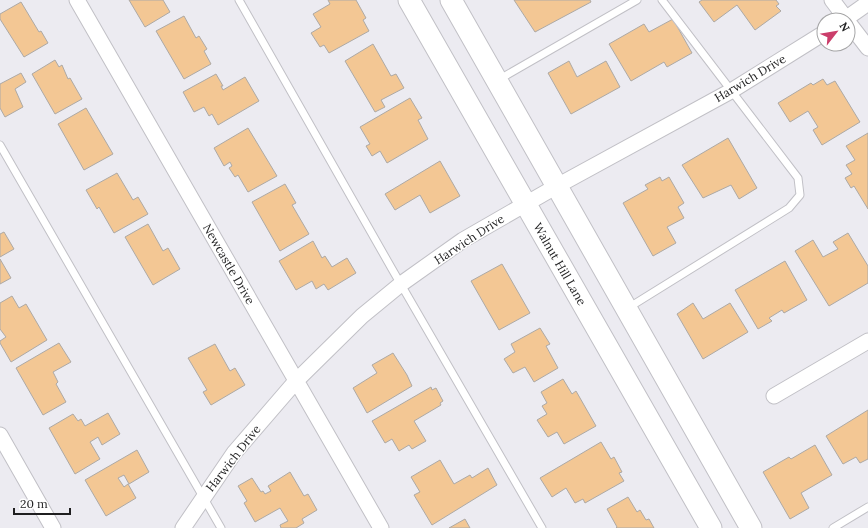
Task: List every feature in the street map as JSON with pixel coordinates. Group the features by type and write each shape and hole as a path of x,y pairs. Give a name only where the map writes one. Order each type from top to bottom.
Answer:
{"main road":[{"name":"Walnut Hill Lane","path":"409,0 711,528"},
{"path":"451,0 751,528"}],"street":[{"name":"Newcastle Drive","path":"77,0 381,528"},
{"path":"832,0 840,12"},
{"path":"856,12 868,3"},
{"path":"856,33 868,48"},
{"name":"Harwich Drive","path":"183,528 234,453 296,381 362,316 401,284 463,240 557,186 731,91 816,38"},
{"path":"774,396 868,341"},
{"path":"0,435 53,528"}],"lane":[{"path":"239,0 542,528"},
{"path":"497,81 637,0"},
{"path":"626,309 789,208 800,195 798,178 662,0"},
{"path":"0,145 221,528"},
{"path":"833,528 868,507"}],"building":[{"path":"129,0 163,0 170,12 145,27"},
{"path":"328,0 356,0 366,18 363,20 369,31 329,53 324,45 320,47 311,33 321,27 313,14 330,4"},
{"path":"514,0 590,0 591,2 535,32"},
{"path":"702,0 776,0 779,4 776,6 781,11 755,30 737,5 714,22 699,2"},
{"path":"21,2 39,32 41,31 48,43 24,57 0,19 0,14"},
{"path":"184,16 196,38 199,36 207,49 204,51 211,64 184,79 156,31"},
{"path":"673,19 692,53 667,67 664,62 631,81 609,44 644,24 649,32"},
{"path":"373,44 391,76 396,74 404,88 381,100 385,107 375,112 345,61"},
{"path":"55,60 59,67 62,65 68,79 70,78 82,99 55,114 32,74"},
{"path":"569,61 577,77 606,61 620,87 571,114 548,73"},
{"path":"21,73 26,82 15,89 23,107 5,117 0,108 0,84"},
{"path":"216,74 223,86 221,86 223,90 245,77 259,101 218,125 212,114 209,116 204,107 194,112 183,92"},
{"path":"823,79 827,85 835,81 860,122 822,145 813,130 818,127 808,111 790,122 778,103 811,83 813,85"},
{"path":"410,98 422,118 418,120 428,139 387,163 380,151 372,156 366,146 370,144 360,127"},
{"path":"86,108 113,154 84,170 58,124"},
{"path":"248,128 277,176 248,192 238,175 235,177 229,168 232,166 230,162 224,166 214,148"},
{"path":"868,133 868,209 854,186 851,188 845,178 852,174 846,165 855,160 846,146"},
{"path":"728,138 757,188 739,199 731,185 703,198 682,165"},
{"path":"440,161 460,196 430,213 420,195 395,210 385,194"},
{"path":"117,173 133,200 138,197 148,214 114,233 99,207 97,209 86,190"},
{"path":"660,177 662,181 669,177 684,203 678,207 684,218 667,227 676,243 653,256 623,203 648,189 645,185"},
{"path":"285,184 296,203 292,205 309,234 280,251 252,202"},
{"path":"148,224 163,251 168,248 180,269 153,285 125,237"},
{"path":"4,232 14,249 0,257 0,234"},
{"path":"848,233 868,266 868,283 829,306 795,251 813,240 823,257 838,249 833,242"},
{"path":"313,241 322,258 325,256 332,267 347,258 356,273 328,290 324,284 316,289 312,281 296,290 279,261"},
{"path":"0,259 11,278 0,284"},
{"path":"785,261 807,300 784,313 782,310 769,318 772,321 758,329 735,290"},
{"path":"502,264 530,313 499,330 471,281"},
{"path":"12,296 19,308 26,304 47,340 11,362 0,343 0,341 6,337 0,329 0,303"},
{"path":"693,303 703,319 730,303 748,332 703,359 677,314"},
{"path":"540,328 550,344 546,346 558,368 534,382 525,367 513,373 504,359 515,352 511,344"},
{"path":"59,343 71,362 53,372 58,382 56,384 66,402 43,415 16,368"},
{"path":"215,344 230,371 235,368 245,385 211,405 203,392 207,390 188,358"},
{"path":"393,353 412,386 367,413 353,388 377,373 372,365"},
{"path":"563,379 572,394 576,391 596,426 564,444 557,432 548,437 537,420 547,414 542,406 547,403 541,392"},
{"path":"431,387 432,390 436,388 443,401 440,403 441,405 414,421 426,441 412,449 409,445 399,451 392,439 385,443 372,421"},
{"path":"868,410 868,459 860,463 856,457 843,464 826,436"},
{"path":"108,413 120,434 102,445 98,437 90,442 100,459 75,474 49,428 73,414 78,421 81,419 85,426"},
{"path":"601,442 611,459 614,457 622,472 619,473 624,481 585,503 583,499 575,503 566,488 552,497 540,478"},
{"path":"815,445 832,475 801,493 809,508 790,519 763,472 789,457 791,459"},
{"path":"137,450 149,472 129,484 124,475 118,478 124,487 128,484 136,498 106,516 85,480"},
{"path":"440,460 454,484 470,475 472,478 488,468 497,485 432,525 414,495 420,492 411,477"},
{"path":"290,472 304,496 308,494 317,510 302,519 304,523 296,528 281,528 280,525 288,521 280,508 255,522 244,503 247,501 238,486 252,478 261,492 263,491 265,494 271,491 268,486"},
{"path":"628,497 637,512 640,510 646,520 649,519 654,528 616,528 617,527 607,509"},
{"path":"465,519 470,528 449,528"}]}
